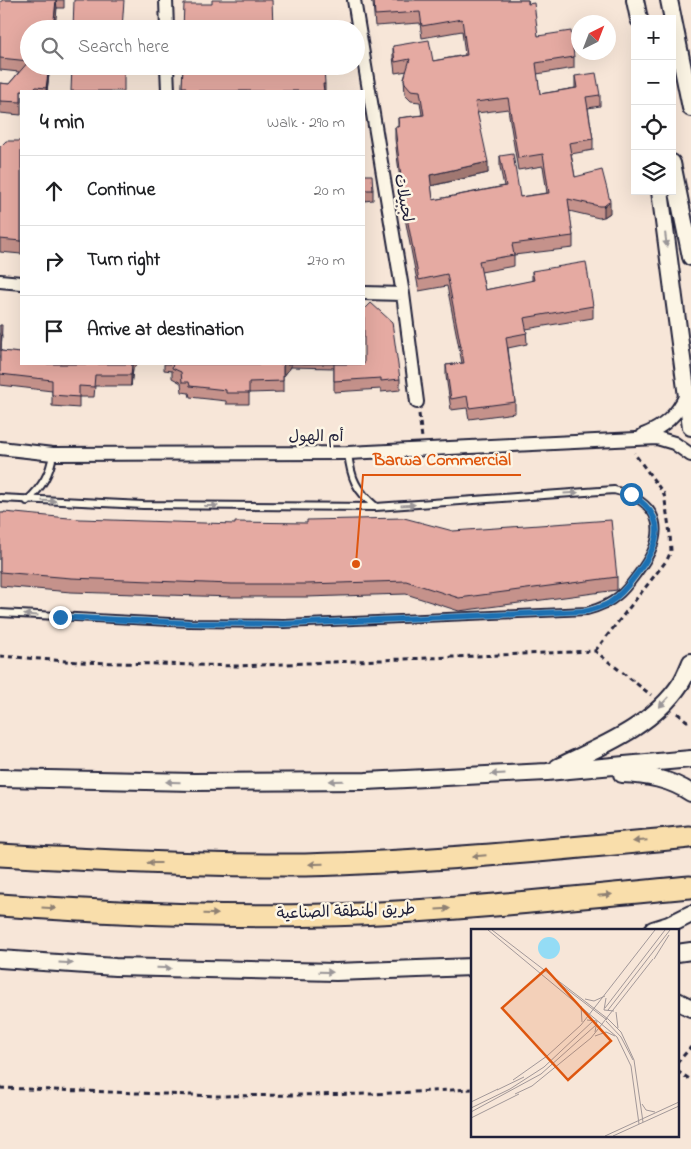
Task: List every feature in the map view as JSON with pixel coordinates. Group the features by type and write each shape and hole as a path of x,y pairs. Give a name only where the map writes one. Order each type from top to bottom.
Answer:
{"highway":[{"path":"0,855 132,863 305,865 447,859 689,837"},
{"name":"طريق المنطقة الصناعية","path":"0,905 106,912 245,915 357,914 451,908 690,887"}],"street":[{"path":"166,0 167,20"},
{"name":"لجبيلات","path":"354,0 357,20"},
{"path":"636,0 638,15"},
{"path":"669,0 672,15"},
{"path":"673,0 674,15"},
{"path":"676,33 691,108"},
{"name":"لجبيلات","path":"365,66 403,294 417,402"},
{"path":"167,75 168,90"},
{"path":"676,184 691,257"},
{"path":"661,195 691,426"},
{"path":"0,282 20,283"},
{"path":"365,293 403,294"},
{"name":"أم الهول","path":"631,439 656,430 670,420 681,406 686,395"},
{"name":"أم الهول","path":"0,448 53,454 348,453 423,451 658,438 674,443 691,454"},
{"path":"547,772 617,738 652,715 681,683 691,662"},
{"path":"3,777 194,782 366,781 547,772 691,759"},
{"path":"547,772 643,775 680,786 691,793"},
{"path":"656,929 691,914"},
{"path":"678,953 691,952"},
{"path":"0,959 115,967 326,972 471,967"},
{"path":"678,1002 691,1008"}],"lane":[{"path":"348,453 354,481 362,495 376,507"},
{"path":"27,501 47,477 53,454"},
{"path":"0,498 27,501 143,505 376,507 614,490 631,494 650,509 656,520 657,537 648,558 618,597 587,611 284,624 189,623 0,613"}],"path":[{"path":"417,402 423,451"},
{"path":"0,656 79,662 237,666 595,651 663,704 687,721 691,720"},
{"path":"678,1062 691,1047"},
{"path":"678,1072 691,1080"},
{"path":"0,1088 29,1091 219,1096 373,1094 471,1089"}],"building":[{"path":"3,0 56,0 54,20 20,20 20,60 0,58 0,2"},
{"path":"74,0 124,0 123,20 73,20"},
{"path":"212,0 272,0 273,20 183,20 184,4 212,4"},
{"path":"374,0 528,0 528,4 534,3 538,36 571,31 571,57 536,63 540,94 577,88 575,76 596,73 600,95 586,97 593,139 569,143 575,177 602,170 610,201 604,206 599,206 568,199 573,236 512,244 514,255 479,261 485,290 534,280 532,271 586,262 593,306 524,318 527,333 506,337 515,402 469,408 467,396 451,399 446,365 464,363 447,274 419,280 404,202 395,127 399,127 398,118 424,115 420,91 411,90 404,79 410,59 395,62 393,46 429,40 433,61 467,55 462,19 422,26 420,12 375,15","holes":["508,98 518,158 543,154 549,193 520,197 513,154 500,156 506,186 433,200 430,175 488,162 475,102"]},
{"path":"20,71 20,75 48,75 46,88 36,87 34,90 20,90 20,102 0,101 0,83 9,84"},
{"path":"72,75 124,75 124,90 71,90"},
{"path":"183,75 324,75 325,84 323,84 324,90 186,90 186,87 182,87"},
{"path":"6,141 20,141 20,241 0,239 0,147"},
{"path":"365,175 372,175 373,190 365,190"},
{"path":"371,303 392,322 400,379 381,381 381,378 334,381 334,365 365,365 365,309"},
{"path":"0,325 2,325 1,351 20,353 20,365 132,365 131,375 95,375 94,387 79,386 79,397 52,395 52,380 0,374"},
{"path":"173,365 284,365 283,381 249,382 249,393 226,393 226,390 190,386 189,382 182,382 181,372 172,368"},
{"path":"0,513 80,519 235,524 235,522 307,523 307,520 404,518 453,531 611,520 617,577 459,598 406,581 232,584 71,578 0,572"}],"place":[{"name":"Barwa Commercial","path":"356,564"}],"route":[{"path":"60,617 189,623 284,624 587,611 618,597 640,571 657,537 656,520 650,509 631,494"}]}
